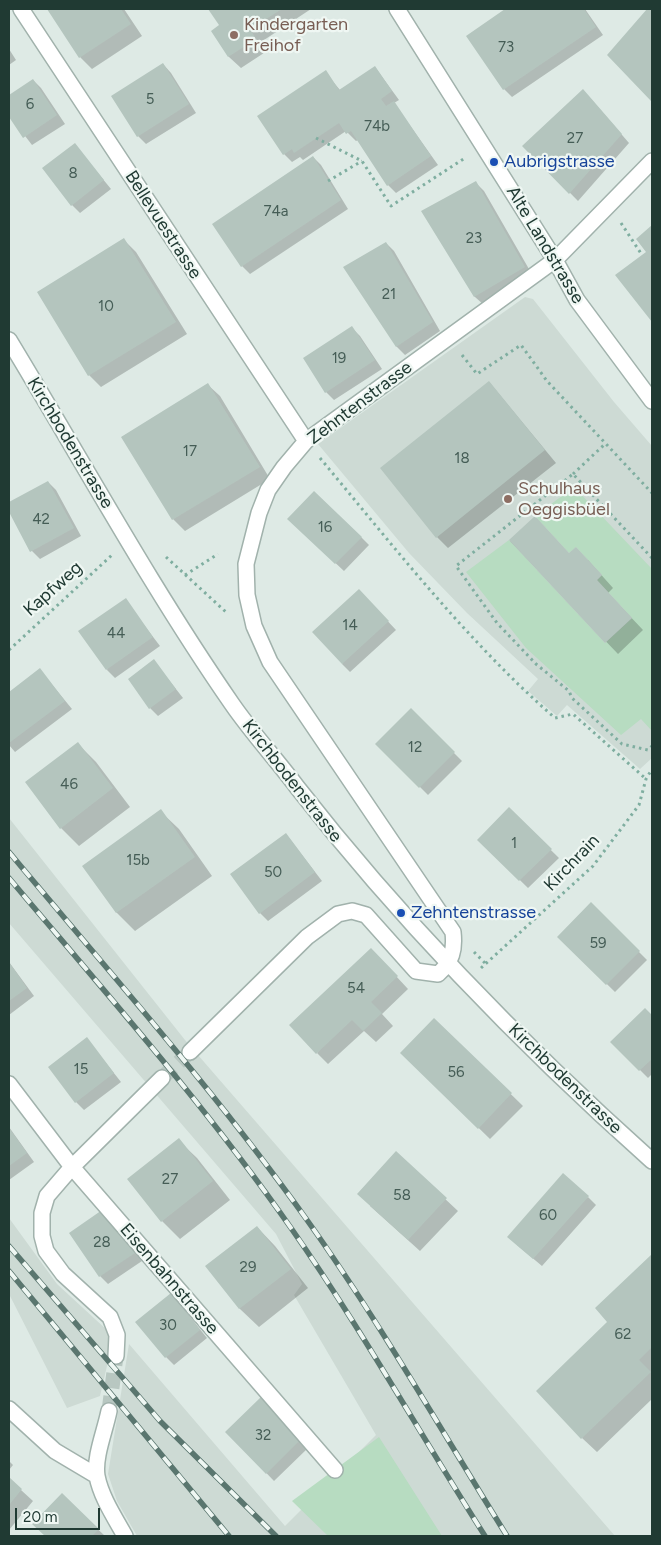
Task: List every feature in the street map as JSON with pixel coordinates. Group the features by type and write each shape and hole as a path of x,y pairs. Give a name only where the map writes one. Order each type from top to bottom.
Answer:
{"street":[{"name":"Bellevuestrasse","path":"21,9 306,441"},
{"name":"Alte Landstrasse","path":"397,9 555,260 577,300 652,401"},
{"name":"Zehntenstrasse","path":"448,965 454,946 453,932 270,662 254,626 247,596 246,564 250,543 268,490 306,441 555,260 652,161"},
{"name":"Kirchbodenstrasse","path":"9,340 131,546 233,705 349,853 448,965 580,1096 652,1161"},
{"path":"190,1052 307,937 338,914 352,911 366,915 416,971 438,974 448,965"},
{"path":"116,1356 117,1335 110,1317 55,1265 46,1251 42,1236 42,1213 47,1196 72,1167 162,1078"},
{"name":"Eisenbahnstrasse","path":"9,1084 72,1167 335,1470"},
{"path":"9,1409 55,1451 97,1476"},
{"path":"109,1411 98,1462 97,1476 105,1498 125,1536"}],"path":[{"path":"316,138 362,161 391,206 467,156"},
{"path":"328,181 362,161"},
{"path":"618,218 642,255"},
{"path":"459,350 478,374 521,345 547,381 652,493"},
{"path":"306,441 459,623 518,685 555,718 573,714 646,779"},
{"path":"606,443 573,474 456,566 497,623 536,664 569,691 572,698 622,744 648,750 652,746"},
{"path":"573,474 652,558"},
{"name":"Kapfweg","path":"9,650 111,556 119,552"},
{"path":"185,575 218,554"},
{"path":"165,556 243,628 254,626"},
{"name":"Kirchrain","path":"490,961 593,866 639,805 646,779 652,769"}],"shaded area":[{"name":"Schulhaus Oeggisbüel","path":"525,297 533,299 614,402 652,446 652,758 640,769 567,705 557,716 528,691 538,679 467,613 409,553 318,444"},
{"path":"9,818 185,1040 615,1536 137,1536 117,1501 108,1474 129,1344 285,1526 376,1435 294,1295 302,1284 276,1234 9,923"},
{"path":"9,1218 57,1284 108,1331 110,1353 100,1396 67,1408 9,1294"}],"green space":[{"path":"574,487 652,569 652,731 641,719 621,735 526,648 466,572 509,540 605,643 632,618 597,580 602,575 576,547 569,553 535,516"},
{"path":"379,1437 442,1536 328,1536 292,1501"}],"building":[{"path":"47,9 121,9 131,24 79,58"},
{"name":"Kindergarten Freihof","path":"208,9 282,9 250,29 256,39 228,57 211,31 219,25"},
{"path":"505,9 584,9 596,27 503,90 466,36"},
{"path":"647,9 652,9 651,101 607,55"},
{"path":"163,63 189,104 137,137 111,96"},
{"path":"375,66 392,91 381,99 386,106 394,101 431,156 387,186 351,131 346,134 339,123 294,153 292,149 283,155 257,116 326,70 339,90"},
{"path":"33,79 57,115 23,138 9,117 9,95"},
{"path":"583,89 622,134 569,194 522,146"},
{"path":"75,143 104,180 71,206 42,168"},
{"path":"313,156 341,200 241,267 212,224"},
{"path":"476,181 525,267 474,297 421,211"},
{"path":"652,225 652,322 615,275 646,252 636,239"},
{"path":"124,238 176,322 88,376 37,292"},
{"path":"386,242 433,322 396,347 343,267"},
{"path":"352,326 375,360 325,393 303,358"},
{"name":"Schulhaus Oeggisbüel","path":"489,381 545,450 436,538 380,468"},
{"path":"208,383 260,467 172,520 121,437"},
{"path":"48,481 74,528 30,552 9,512 9,502"},
{"path":"314,491 362,537 335,564 287,519"},
{"path":"535,516 569,553 576,547 602,575 597,580 632,618 605,643 509,540"},
{"path":"359,589 389,621 342,664 312,632"},
{"path":"126,598 153,637 106,670 78,631"},
{"path":"154,659 176,689 149,709 128,679"},
{"path":"40,668 65,701 9,743 9,692"},
{"path":"411,708 455,752 419,788 375,744"},
{"path":"78,742 113,788 60,829 25,782"},
{"path":"509,807 552,849 519,881 477,840"},
{"path":"161,809 195,857 116,913 82,866"},
{"path":"286,833 315,872 259,914 230,874"},
{"path":"591,902 640,951 606,985 557,937"},
{"path":"371,948 398,976 371,1002 382,1013 363,1031 352,1020 316,1054 289,1025"},
{"path":"9,962 27,988 9,1001"},
{"path":"645,1008 652,1015 652,1059 639,1071 610,1042"},
{"path":"434,1018 512,1093 478,1129 400,1053"},
{"path":"87,1037 114,1073 75,1103 48,1067"},
{"path":"9,1128 27,1153 9,1166"},
{"path":"179,1138 213,1181 161,1222 127,1179"},
{"path":"396,1151 447,1198 408,1240 357,1194"},
{"path":"563,1173 589,1196 533,1259 507,1237"},
{"path":"105,1208 135,1253 99,1277 69,1233"},
{"path":"257,1226 291,1269 239,1309 205,1266"},
{"path":"652,1254 652,1347 639,1360 651,1372 581,1439 536,1391 607,1322 595,1308"},
{"path":"171,1293 200,1330 165,1358 135,1322"},
{"path":"261,1397 301,1439 266,1474 225,1432"},
{"path":"9,1477 22,1489 9,1505"},
{"path":"62,1493 99,1529 92,1536 45,1536 32,1524"}],"tunnel":[{"path":"162,1078 190,1052"},
{"path":"109,1411 116,1356"}],"railway":[{"path":"9,852 199,1079 307,1220 385,1336 507,1536"},
{"path":"9,878 154,1050 258,1182 342,1304 485,1536"},
{"path":"9,1246 160,1421 276,1536"},
{"path":"9,1271 229,1536"}],"place":[{"name":"Kindergarten Freihof","path":"234,35"},
{"name":"Aubrigstrasse","path":"494,162"},
{"name":"Schulhaus Oeggisbüel","path":"508,499"},
{"name":"Zehntenstrasse","path":"401,913"}]}
